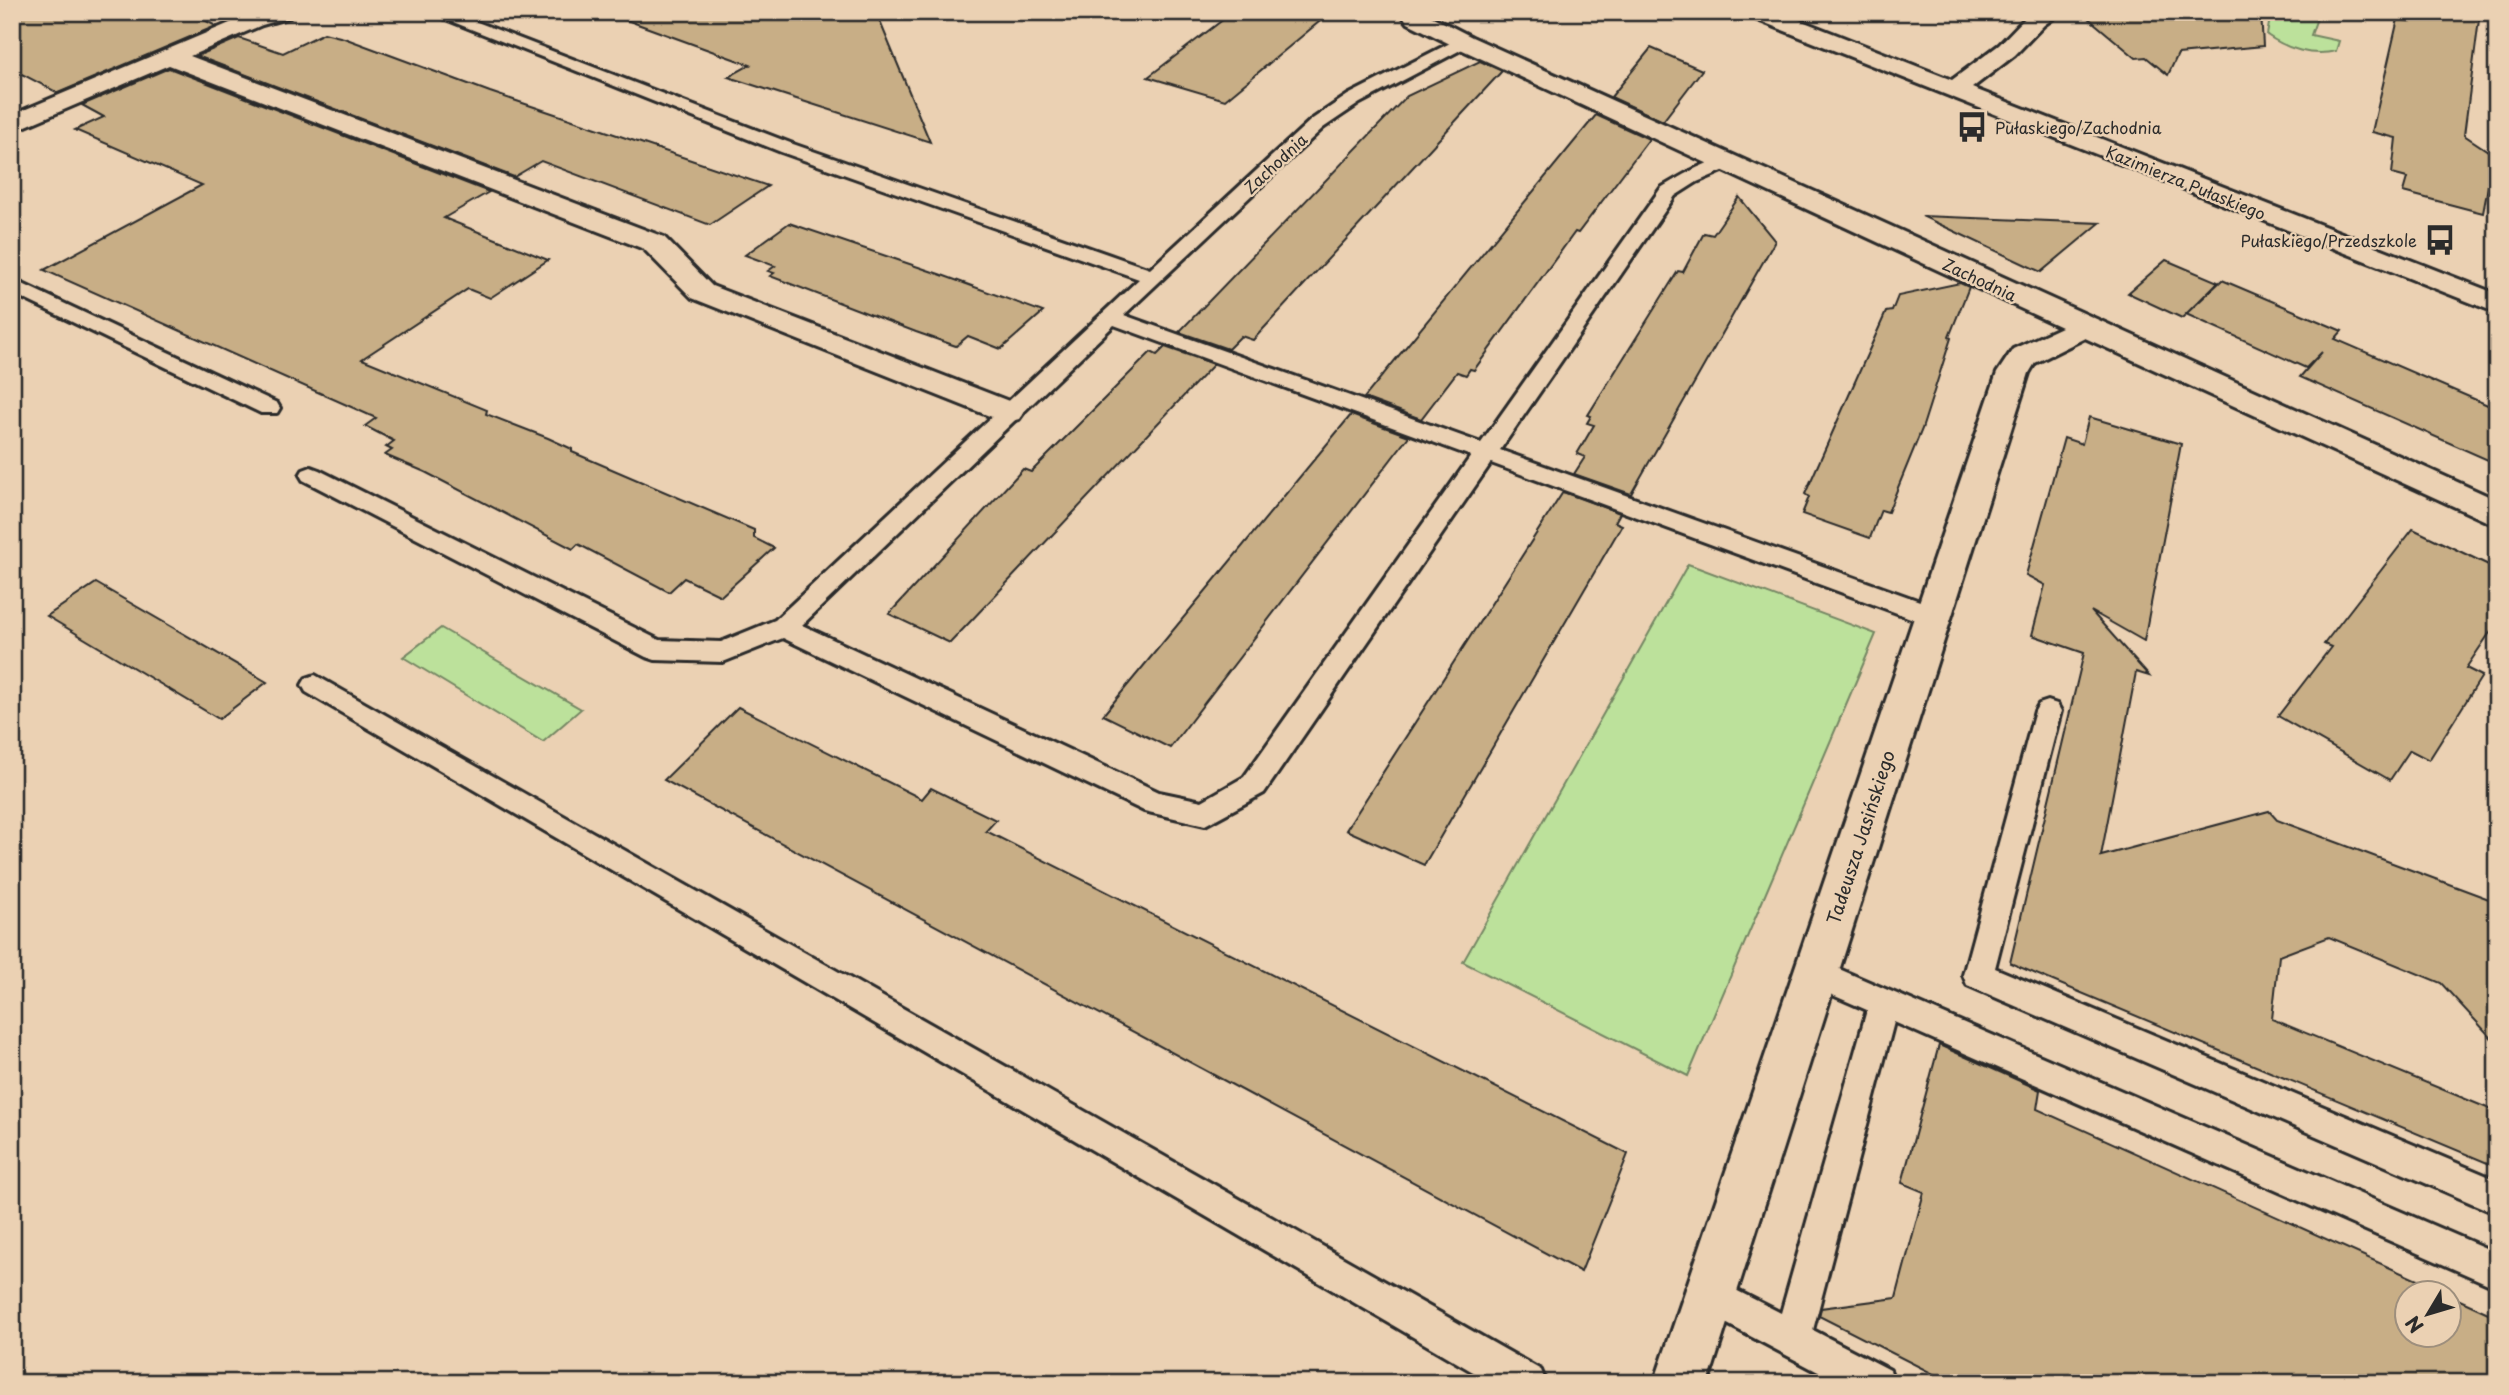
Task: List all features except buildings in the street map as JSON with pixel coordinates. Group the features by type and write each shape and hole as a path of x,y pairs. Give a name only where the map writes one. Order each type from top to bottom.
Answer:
{"street":[{"path":"12,124 254,20 282,12"},
{"name":"Zachodnia","path":"1412,12 1416,18 1464,42 2497,514"},
{"name":"Kazimierza Pułaskiego","path":"1758,12 2497,304"},
{"path":"1954,90 2007,50 2036,20 2051,12"},
{"path":"170,57 654,243 702,292 1008,412"},
{"name":"Tadeusza Jasińskiego","path":"1681,1383 2013,373 2024,356 2084,327"}],"lane":[{"path":"12,14 18,12"},
{"path":"436,12 788,148 1153,277"},
{"name":"Zachodnia","path":"785,627 1008,412 1317,124 1354,99 1464,42"},
{"path":"311,475 655,650 723,652 785,627 1154,803 1205,813 1254,785 1668,192 1691,178 1726,163"},
{"path":"12,285 269,408"},
{"path":"1111,317 1933,616"},
{"path":"315,685 1528,1383"},
{"path":"2048,711 1978,975 2497,1197"},
{"path":"1816,973 2497,1271"},
{"path":"1793,1339 1884,1003"},
{"path":"1710,1295 1877,1383"}],"green space":[{"path":"2271,12 2311,13 2317,18 2311,35 2339,41 2336,51 2309,52 2291,48 2275,40 2267,35"},
{"path":"1688,564 1876,634 1688,1076 1463,962"},
{"path":"441,628 581,709 543,742 403,657"}],"place":[{"name":"Pułaskiego/Zachodnia","path":"1972,127"},
{"name":"Pułaskiego/Przedszkole","path":"2440,240"}]}
